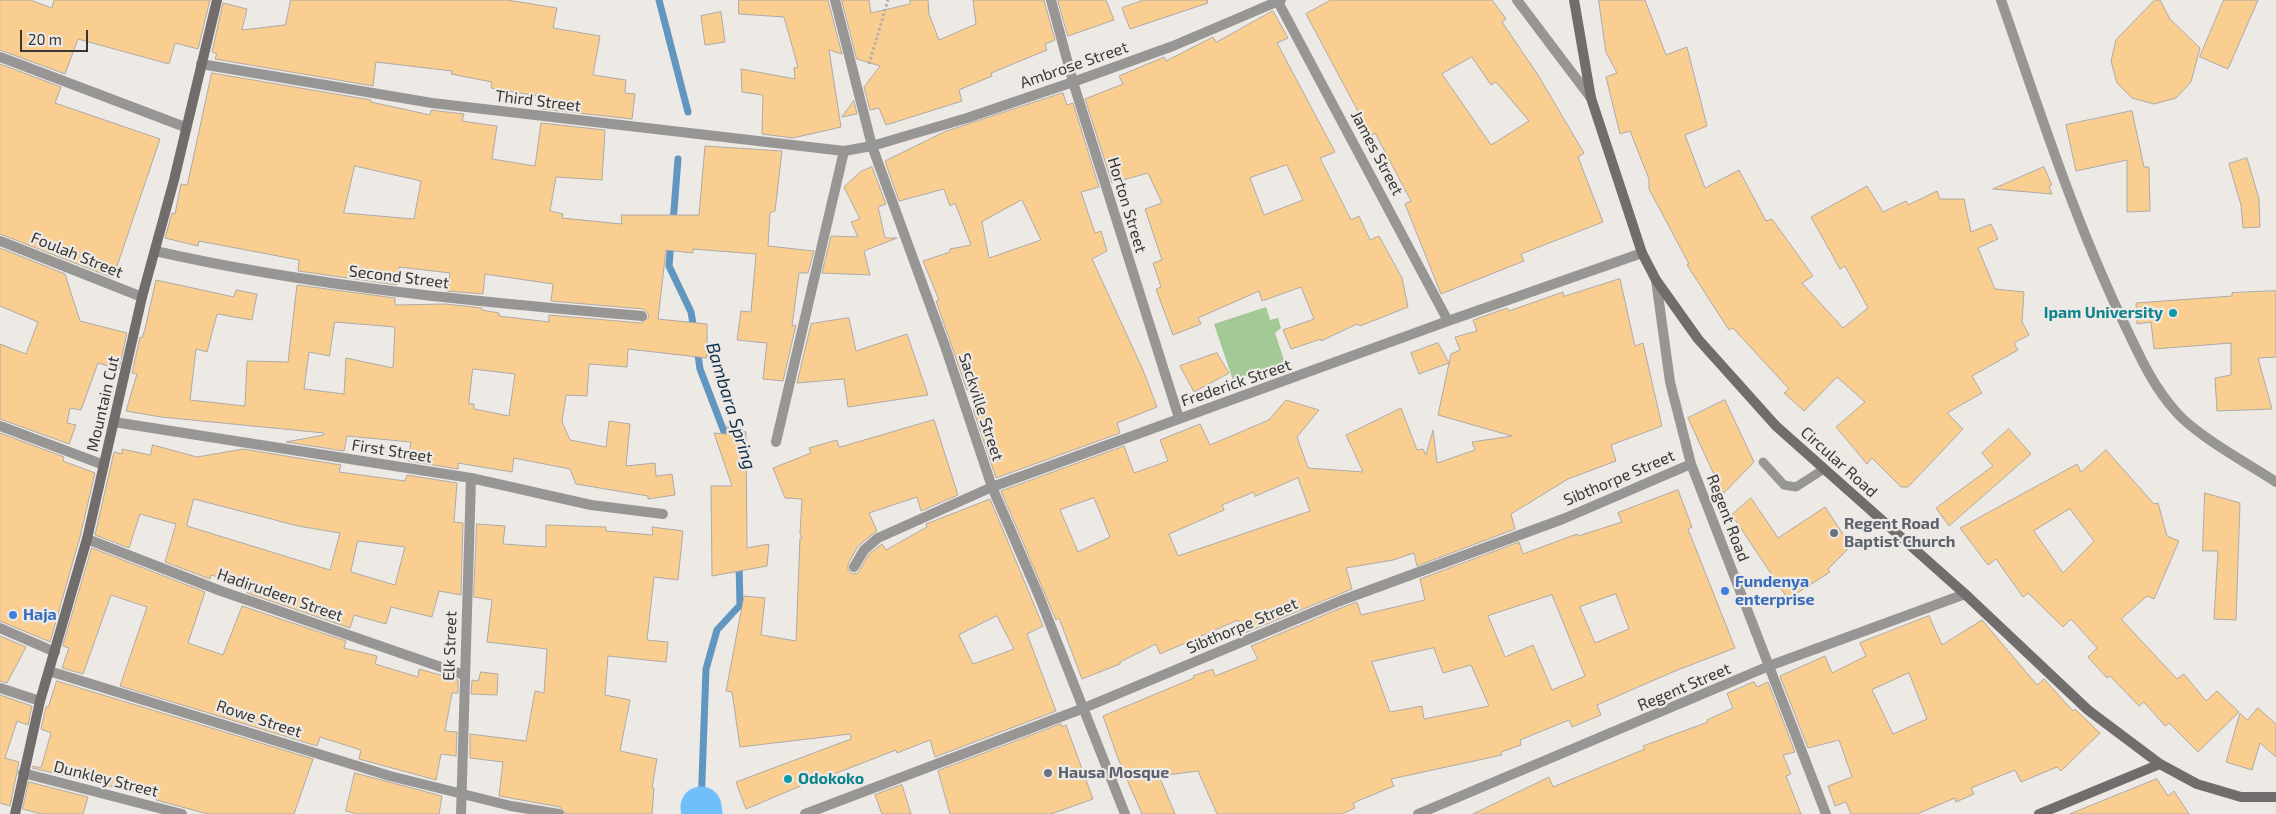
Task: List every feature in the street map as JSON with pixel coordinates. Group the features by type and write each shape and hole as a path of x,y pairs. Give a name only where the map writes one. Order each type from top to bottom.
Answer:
{"main road":[{"name":"Mountain Cut","path":"15,814 40,702 86,539 142,297 174,180 185,127 217,0"},
{"path":"1574,0 1591,98 1642,253"},
{"name":"Circular Road","path":"1642,253 1656,280 1698,339 1776,426 1965,594 2088,710 2160,764 2197,784 2241,796 2276,797"},
{"path":"2039,814 2160,764"}],"street":[{"name":"Sackville Street","path":"835,0 872,146 945,346 992,487 1039,596 1126,814"},
{"name":"Horton Street","path":"1051,0 1073,82 1179,418"},
{"path":"1517,0 1591,98"},
{"path":"2001,0 2058,166 2098,268 2154,386 2178,415 2216,443 2276,482"},
{"name":"Ambrose Street","path":"872,146 967,118 1073,82 1173,46 1279,1"},
{"name":"James Street","path":"1279,1 1448,321"},
{"path":"0,58 185,127"},
{"name":"Third Street","path":"201,64 432,103 576,121 844,150 872,146"},
{"path":"776,442 844,150"},
{"name":"Foulah Street","path":"0,241 142,297"},
{"name":"Second Street","path":"154,251 222,266 318,283 504,304 642,316"},
{"name":"Frederick Street","path":"854,567 864,550 878,538 992,487 1179,418 1297,378 1448,321 1642,253"},
{"name":"Regent Road","path":"1656,280 1670,382 1691,464 1826,814"},
{"name":"First Street","path":"114,422 471,478 558,499 628,511 664,514"},
{"path":"0,426 104,464"},
{"name":"Sibthorpe Street","path":"805,814 1084,708 1340,601 1563,519 1691,464"},
{"name":"Elk Street","path":"461,814 471,478"},
{"name":"Hadirudeen Street","path":"86,539 221,590 464,675"},
{"name":"Regent Street","path":"1418,814 1769,666 1965,594"},
{"path":"0,628 55,652"},
{"name":"Rowe Street","path":"49,671 390,776 511,806 559,814"},
{"path":"0,688 40,702"},
{"name":"Dunkley Street","path":"23,773 182,814"}],"lane":[{"path":"1763,462 1784,485 1796,487 1824,469"}],"path":[{"path":"868,65 888,0"}],"green space":[{"path":"1266,307 1270,320 1278,318 1281,328 1275,333 1285,363 1233,380 1214,324"}],"building":[{"path":"0,0 30,0 52,8 54,0 210,0 198,49 175,43 169,64 78,39 65,74 0,50"},
{"path":"291,0 507,0 557,8 553,28 600,36 593,75 626,80 625,93 635,94 632,119 542,109 544,97 491,88 492,82 451,74 452,71 376,62 373,86 215,59 217,54 212,52 223,3 247,9 242,30 285,25"},
{"path":"739,0 828,0 842,54 829,50 841,127 793,138 762,134 763,95 742,92 741,69 795,79 794,68 798,67 784,17 739,14"},
{"path":"842,0 869,0 871,13 910,4 910,0 928,0 929,14 939,40 976,24 973,0 1044,0 1055,40 1045,44 1047,50 991,73 992,76 959,90 962,101 886,125 879,108 870,110 864,87 880,66 857,59"},
{"path":"1058,0 1106,0 1114,20 1068,36"},
{"path":"1144,0 1207,0 1208,3 1130,29 1122,8"},
{"path":"1331,0 1492,0 1506,19 1502,22 1538,75 1584,153 1578,157 1603,222 1521,254 1524,261 1441,294 1405,204 1411,201 1375,133 1369,137 1357,117 1360,115 1306,14","holes":["1472,57 1491,85 1496,82 1529,121 1491,145 1442,74"]},
{"path":"1599,0 1645,0 1666,55 1687,47 1707,126 1685,135 1705,188 1739,170 1766,221 1772,219 1813,276 1802,283 1843,328 1868,308 1845,266 1840,269 1811,217 1867,186 1883,212 1906,201 1908,205 1937,191 1940,199 1964,199 1971,232 1991,224 1998,239 1978,248 1995,289 2024,292 2022,322 2029,335 2014,343 2018,350 1972,376 1982,393 1947,413 1963,429 1908,487 1901,487 1872,458 1867,464 1836,427 1865,402 1837,377 1804,411 1784,393 1789,389 1733,328 1729,330 1687,265 1689,264 1649,189 1649,179 1630,131 1620,134 1606,77 1617,73 1606,52"},
{"path":"2155,0 2160,0 2170,19 2200,48 2191,82 2176,98 2154,104 2132,98 2117,83 2111,61 2116,40"},
{"path":"2224,0 2258,0 2228,69 2200,57"},
{"path":"1273,11 1288,38 1277,43 1335,152 1320,158 1351,220 1359,216 1370,240 1379,236 1402,278 1408,307 1360,326 1357,324 1321,341 1321,339 1291,349 1283,330 1314,319 1301,287 1262,301 1259,291 1198,318 1201,324 1173,335 1156,289 1161,287 1153,263 1162,260 1145,209 1162,203 1148,173 1112,183 1085,99 1123,84 1119,76 1164,57 1166,61 1213,37 1216,42","holes":["1287,165 1303,200 1264,215 1250,178"]},
{"path":"721,12 725,42 705,45 701,16"},
{"path":"0,64 61,87 55,103 160,139 113,278 0,234"},
{"path":"212,73 371,100 371,102 430,115 431,110 464,114 462,121 497,126 492,159 535,166 541,123 605,130 602,180 556,177 550,211 563,214 562,218 622,224 621,215 699,215 705,146 782,151 775,211 770,213 768,246 814,251 808,273 799,273 792,326 796,325 783,381 763,379 767,343 737,340 741,311 751,312 756,254 693,249 693,253 666,250 658,319 707,324 707,358 628,349 627,367 589,364 587,396 566,395 562,422 570,440 606,447 609,421 630,424 626,466 655,463 656,476 672,474 675,495 648,499 648,496 576,484 570,469 514,458 512,472 458,463 458,469 408,461 411,442 347,436 344,451 286,442 324,435 324,433 161,417 126,411 137,374 132,373 140,337 142,338 145,329 156,280 234,297 236,290 257,294 252,320 217,314 207,352 196,349 190,400 245,406 247,361 288,362 297,285 395,298 395,305 446,304 482,308 482,310 499,313 499,316 549,322 549,315 641,323 649,317 648,313 643,309 551,301 553,284 485,274 483,294 447,291 450,273 399,267 397,285 298,271 299,260 199,241 198,246 165,238 172,213 175,214 181,184 187,185","holes":["355,166 421,181 414,219 344,213","335,322 395,327 393,368 346,358 344,394 304,389 309,352 329,356","473,369 515,374 509,416 474,409 474,404 469,404"]},
{"path":"1063,93 1067,105 1073,103 1099,187 1081,192 1095,233 1101,231 1107,251 1092,259 1143,370 1157,407 1117,423 1120,433 996,478 973,409 982,407 978,388 967,390 936,301 939,300 923,261 950,252 950,249 971,245 955,203 950,206 944,189 899,201 885,161 944,132","holes":["1022,200 1041,240 989,258 982,222"]},
{"path":"854,101 857,114 842,117"},
{"path":"2132,111 2144,167 2149,167 2150,211 2127,212 2127,160 2076,171 2066,125"},
{"path":"2247,158 2259,199 2260,227 2243,228 2241,205 2229,164"},
{"path":"872,167 886,204 878,207 885,238 897,238 864,251 870,275 822,273 831,236 858,237 851,222 860,219 844,187 860,172"},
{"path":"2044,167 2052,185 2049,186 2052,194 1993,189"},
{"path":"0,248 65,274 80,321 127,333 119,369 98,363 81,410 70,408 67,423 76,425 69,444 0,419 0,344 26,354 38,322 0,306"},
{"path":"1620,279 1635,346 1643,343 1662,426 1611,445 1616,461 1568,479 1511,514 1515,529 1417,566 1414,553 1393,560 1346,568 1352,589 1245,633 1238,620 1160,654 1156,644 1120,662 1120,664 1082,679 1059,618 1056,620 1001,491 1124,446 1134,473 1168,461 1160,440 1200,424 1210,445 1269,420 1286,400 1319,410 1297,437 1308,468 1363,472 1346,435 1401,408 1417,450 1423,449 1426,455 1433,430 1437,463 1475,450 1472,442 1512,436 1438,415 1451,354 1460,350 1455,337 1477,331 1473,320 1507,308 1509,311 1563,292 1564,296","holes":["1298,478 1310,511 1178,556 1169,534 1224,510 1222,505 1254,492 1255,496","1094,498 1110,537 1078,552 1060,510"]},
{"path":"2276,291 2276,357 2258,358 2272,409 2217,411 2215,378 2231,375 2231,343 2154,349 2151,322 2137,324 2136,303 2232,296 2232,293"},
{"path":"849,318 856,351 907,334 928,395 848,407 844,379 797,383 811,324"},
{"path":"1438,343 1449,363 1419,374 1411,353"},
{"path":"1217,353 1229,373 1194,392 1180,366"},
{"path":"1725,400 1754,462 1723,494 1688,418"},
{"path":"934,420 958,495 921,511 917,497 869,513 877,531 858,546 848,564 848,570 853,574 858,573 869,554 882,544 886,550 927,527 926,524 990,499 1043,626 1027,634 1056,711 935,757 930,740 897,753 896,750 829,776 829,774 746,809 736,782 851,739 850,734 740,747 732,692 726,691 744,596 765,598 761,635 796,641 800,538 802,538 800,533 802,499 785,498 773,468 811,453 809,448 837,440 839,447","holes":["997,616 1014,649 973,664 959,635"]},
{"path":"727,427 746,432 747,548 769,544 767,566 712,576 711,486 732,486 714,433 726,434"},
{"path":"2009,429 2031,454 1949,526 1936,508 1993,466 1982,453"},
{"path":"0,433 64,457 63,461 95,473 80,537 50,642 0,621"},
{"path":"153,445 197,457 243,449 341,465 339,472 405,481 407,475 457,483 454,522 463,523 461,595 439,591 432,617 391,607 386,624 354,615 350,628 247,593 250,586 211,575 210,579 165,562 176,524 140,514 129,548 95,535 114,452 122,454 122,449 150,455","holes":["194,499 298,526 340,533 330,570 187,526","358,541 405,547 395,585 351,572"]},
{"path":"2106,450 2154,504 2158,503 2167,536 2179,541 2154,599 2147,596 2121,619 2177,679 2184,674 2206,701 2217,691 2239,712 2198,752 2169,723 2165,726 2144,702 2139,706 2110,676 2107,678 2088,657 2097,648 2071,619 2063,627 2028,593 2023,597 1996,559 1988,565 1960,528 2077,464 2081,472","holes":["2070,509 2094,541 2063,573 2034,531"]},
{"path":"1678,490 1692,527 1688,529 1735,648 1675,671 1597,705 1601,715 1572,727 1569,720 1520,740 1521,745 1501,752 1502,755 1391,779 1394,786 1353,803 1355,808 1342,814 1217,814 1198,771 1159,776 1175,814 1142,814 1119,761 1103,716 1194,678 1193,676 1213,669 1215,676 1258,659 1251,646 1343,607 1357,602 1361,615 1425,600 1420,579 1519,542 1523,554 1577,534 1578,536 1622,522 1618,513","holes":["1616,594 1629,629 1595,643 1580,607","1552,595 1585,676 1552,690 1533,645 1505,657 1488,616","1434,648 1443,673 1471,665 1489,706 1424,719 1422,706 1390,712 1372,662"]},
{"path":"2205,493 2240,503 2236,620 2214,619 2218,551 2203,551"},
{"path":"1751,498 1778,538 1825,507 1851,546 1828,569 1830,572 1788,599 1732,515"},
{"path":"477,524 505,526 503,544 546,547 546,525 606,527 606,531 653,535 652,527 683,531 678,580 654,577 647,640 668,642 666,662 608,656 605,695 630,700 620,751 657,759 652,788 654,788 652,814 566,814 560,807 499,796 503,762 470,758 470,734 526,741 535,691 544,693 547,649 487,642 492,600 474,597"},
{"path":"92,548 205,592 188,643 223,655 242,606 346,641 344,648 377,656 375,664 418,677 419,669 458,680 458,693 452,693 445,731 457,732 456,756 441,754 436,780 359,759 361,750 320,737 317,746 120,686 147,607 111,595 83,674 62,668 69,648 63,646"},
{"path":"1929,616 1942,645 1982,620 2037,685 2044,679 2073,711 2075,709 2100,733 2061,771 2057,767 2021,782 2015,770 1971,788 1974,794 1956,802 1955,798 1917,814 1851,814 1846,802 1835,806 1828,786 1852,777 1839,740 1808,748 1780,676 1825,656 1832,673 1866,656 1860,643","holes":["1909,673 1927,719 1893,734 1872,690"]},
{"path":"0,636 26,647 7,683 0,681"},
{"path":"481,672 498,674 497,695 471,694 472,680 478,681"},
{"path":"57,681 313,759 294,814 208,814 156,800 157,797 32,768 33,766 41,768 51,733 41,729 46,707 48,707"},
{"path":"1754,682 1757,687 1768,682 1795,752 1783,755 1791,774 1786,776 1801,814 1473,814 1549,777 1553,787 1645,749 1643,746 1708,722 1707,720 1733,708 1727,694"},
{"path":"0,695 32,706 28,725 17,721 5,758 19,762 10,806 0,803"},
{"path":"2258,708 2276,724 2276,757 2260,743 2252,770 2226,762 2240,713 2247,720"},
{"path":"1061,724 1062,727 1066,725 1093,799 1051,814 950,814 938,771"},
{"path":"355,773 442,796 439,814 357,814 346,811"},
{"path":"2157,779 2168,796 2174,791 2189,814 2070,814"},
{"path":"29,782 88,797 83,814 41,814 23,809"},
{"path":"902,785 911,814 882,814 875,795"}],"waterway":[{"name":"Bambara Spring","path":"659,0 688,112"},
{"name":"Bambara Spring","path":"673,223 678,159"},
{"name":"Bambara Spring","path":"671,241 669,266 691,312 694,330"},
{"name":"Bambara Spring","path":"697,348 700,369 728,442"},
{"name":"Bambara Spring","path":"701,807 706,669 717,630 740,605 739,564"},
{"name":"Bambara Spring","path":"701,807 702,814"}],"place":[{"name":"Ipam University","path":"2173,313"},
{"name":"Regent Road Baptist Church","path":"1834,533"},
{"name":"Fundenya enterprise","path":"1725,591"},
{"name":"Haja","path":"13,615"},
{"name":"Hausa Mosque","path":"1048,773"},
{"name":"Odokoko","path":"788,779"}]}
